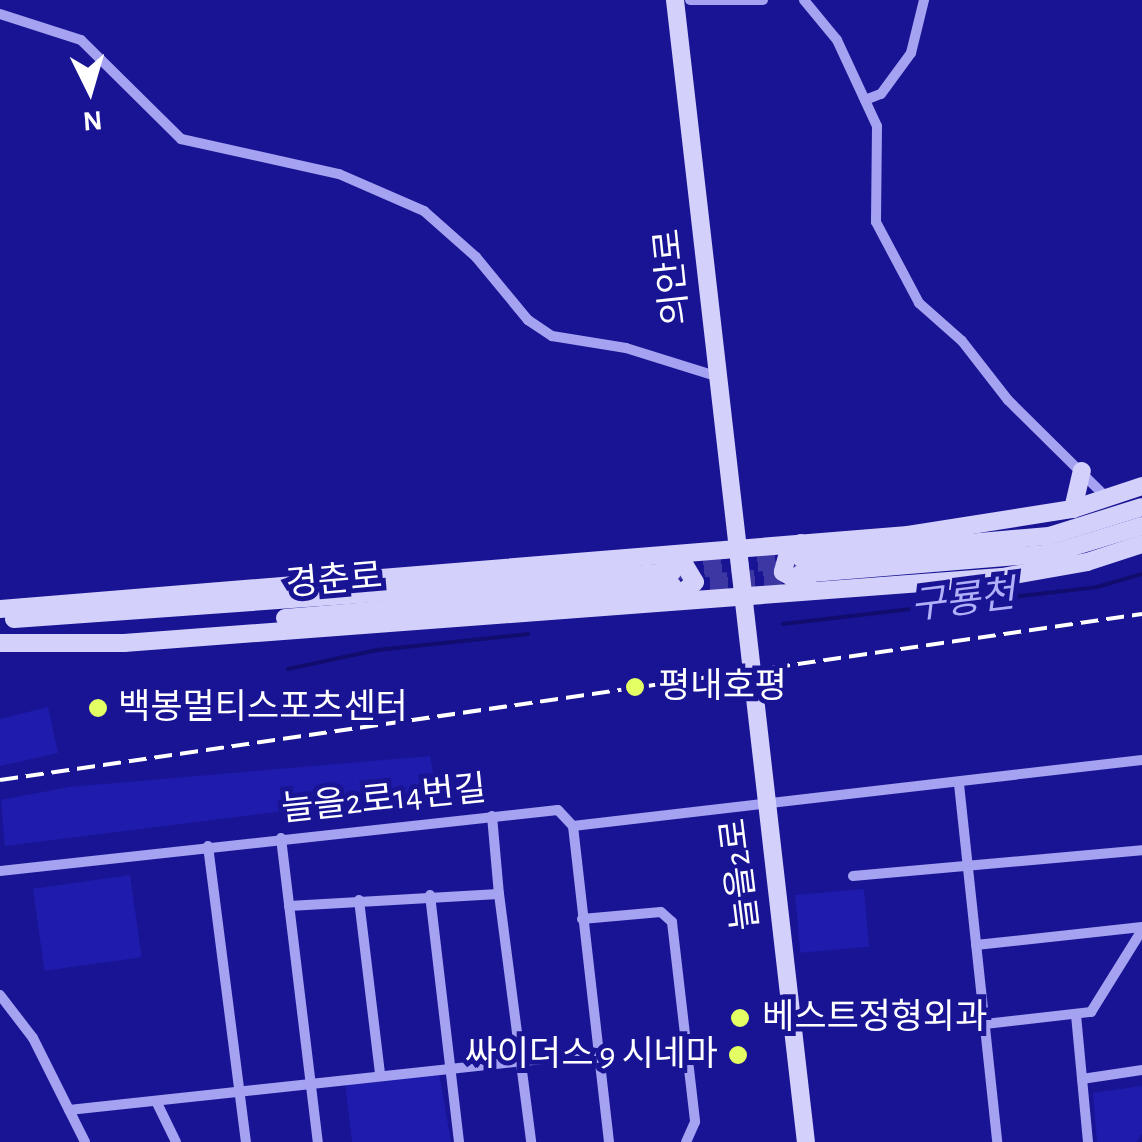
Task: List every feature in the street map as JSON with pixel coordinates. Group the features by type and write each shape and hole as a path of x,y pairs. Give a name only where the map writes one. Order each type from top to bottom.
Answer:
{"street":[{"name":"의안로","path":"676,0 736,548"},
{"path":"690,0 762,0"},
{"path":"804,0 837,40 878,126 876,222 919,303 1108,499"},
{"path":"866,100 881,94 911,53 924,0"},
{"path":"0,14 81,40 181,138 339,174 424,211 476,258 528,320 552,336 626,348 716,376"},
{"path":"1072,509 1082,471"},
{"path":"802,558 908,535 1072,509 1142,486"},
{"path":"827,591 801,586 784,572 789,550 802,558 1049,536 1142,507"},
{"path":"0,609 736,548 802,558 1053,552 1142,526"},
{"path":"0,642 124,643 1002,577 1087,562 1142,544"},
{"name":"늘을2로","path":"736,548 806,1142"},
{"path":"656,554 684,564 695,582 661,602"},
{"name":"경춘로","path":"0,621 672,579 0,642"},
{"name":"늘을2로14번길","path":"0,871 558,810 573,826 1142,760"},
{"path":"959,784 997,1142"},
{"path":"492,816 498,894 530,1142"},
{"path":"573,826 609,1142"},
{"path":"280,838 318,1142"},
{"path":"208,846 246,1142"},
{"path":"853,876 1142,850"},
{"path":"289,906 430,894 498,894"},
{"path":"430,894 459,1142"},
{"path":"359,900 380,1073"},
{"path":"582,919 661,912 672,922 695,1122 686,1142"},
{"path":"976,945 1142,928"},
{"path":"984,1024 1076,1014 1098,1006 1142,928"},
{"path":"0,995 33,1038 70,1110 81,1141"},
{"path":"1076,1014 1088,1142"},
{"path":"70,1110 157,1103 380,1073 599,1053"},
{"path":"1082,1079 1142,1070"},
{"path":"157,1103 176,1142"}],"shaded area":[{"path":"48,707 58,753 0,766 0,719"},
{"path":"430,756 435,784 424,800 284,811 5,846 1,800 69,787"},
{"path":"130,875 142,957 45,971 33,889"},
{"path":"864,889 869,947 800,953 795,895"},
{"path":"439,1073 451,1142 352,1142 345,1082"},
{"path":"1142,1086 1142,1134 1136,1142 1097,1142 1093,1093"}],"waterway":[{"name":"구룡천","path":"783,624 1097,587 1142,574"},
{"name":"구룡천","path":"288,669 377,650 528,634"}],"tunnel":[{"path":"677,571 800,558"},
{"path":"683,585 797,575"}],"railway":[{"path":"0,780 1142,614"}],"place":[{"name":"평내호평","path":"635,687"},
{"name":"백봉멀티스포츠센터","path":"98,708"},
{"name":"베스트정형외과","path":"740,1018"},
{"name":"싸이더스 9 시네마","path":"738,1055"}]}
